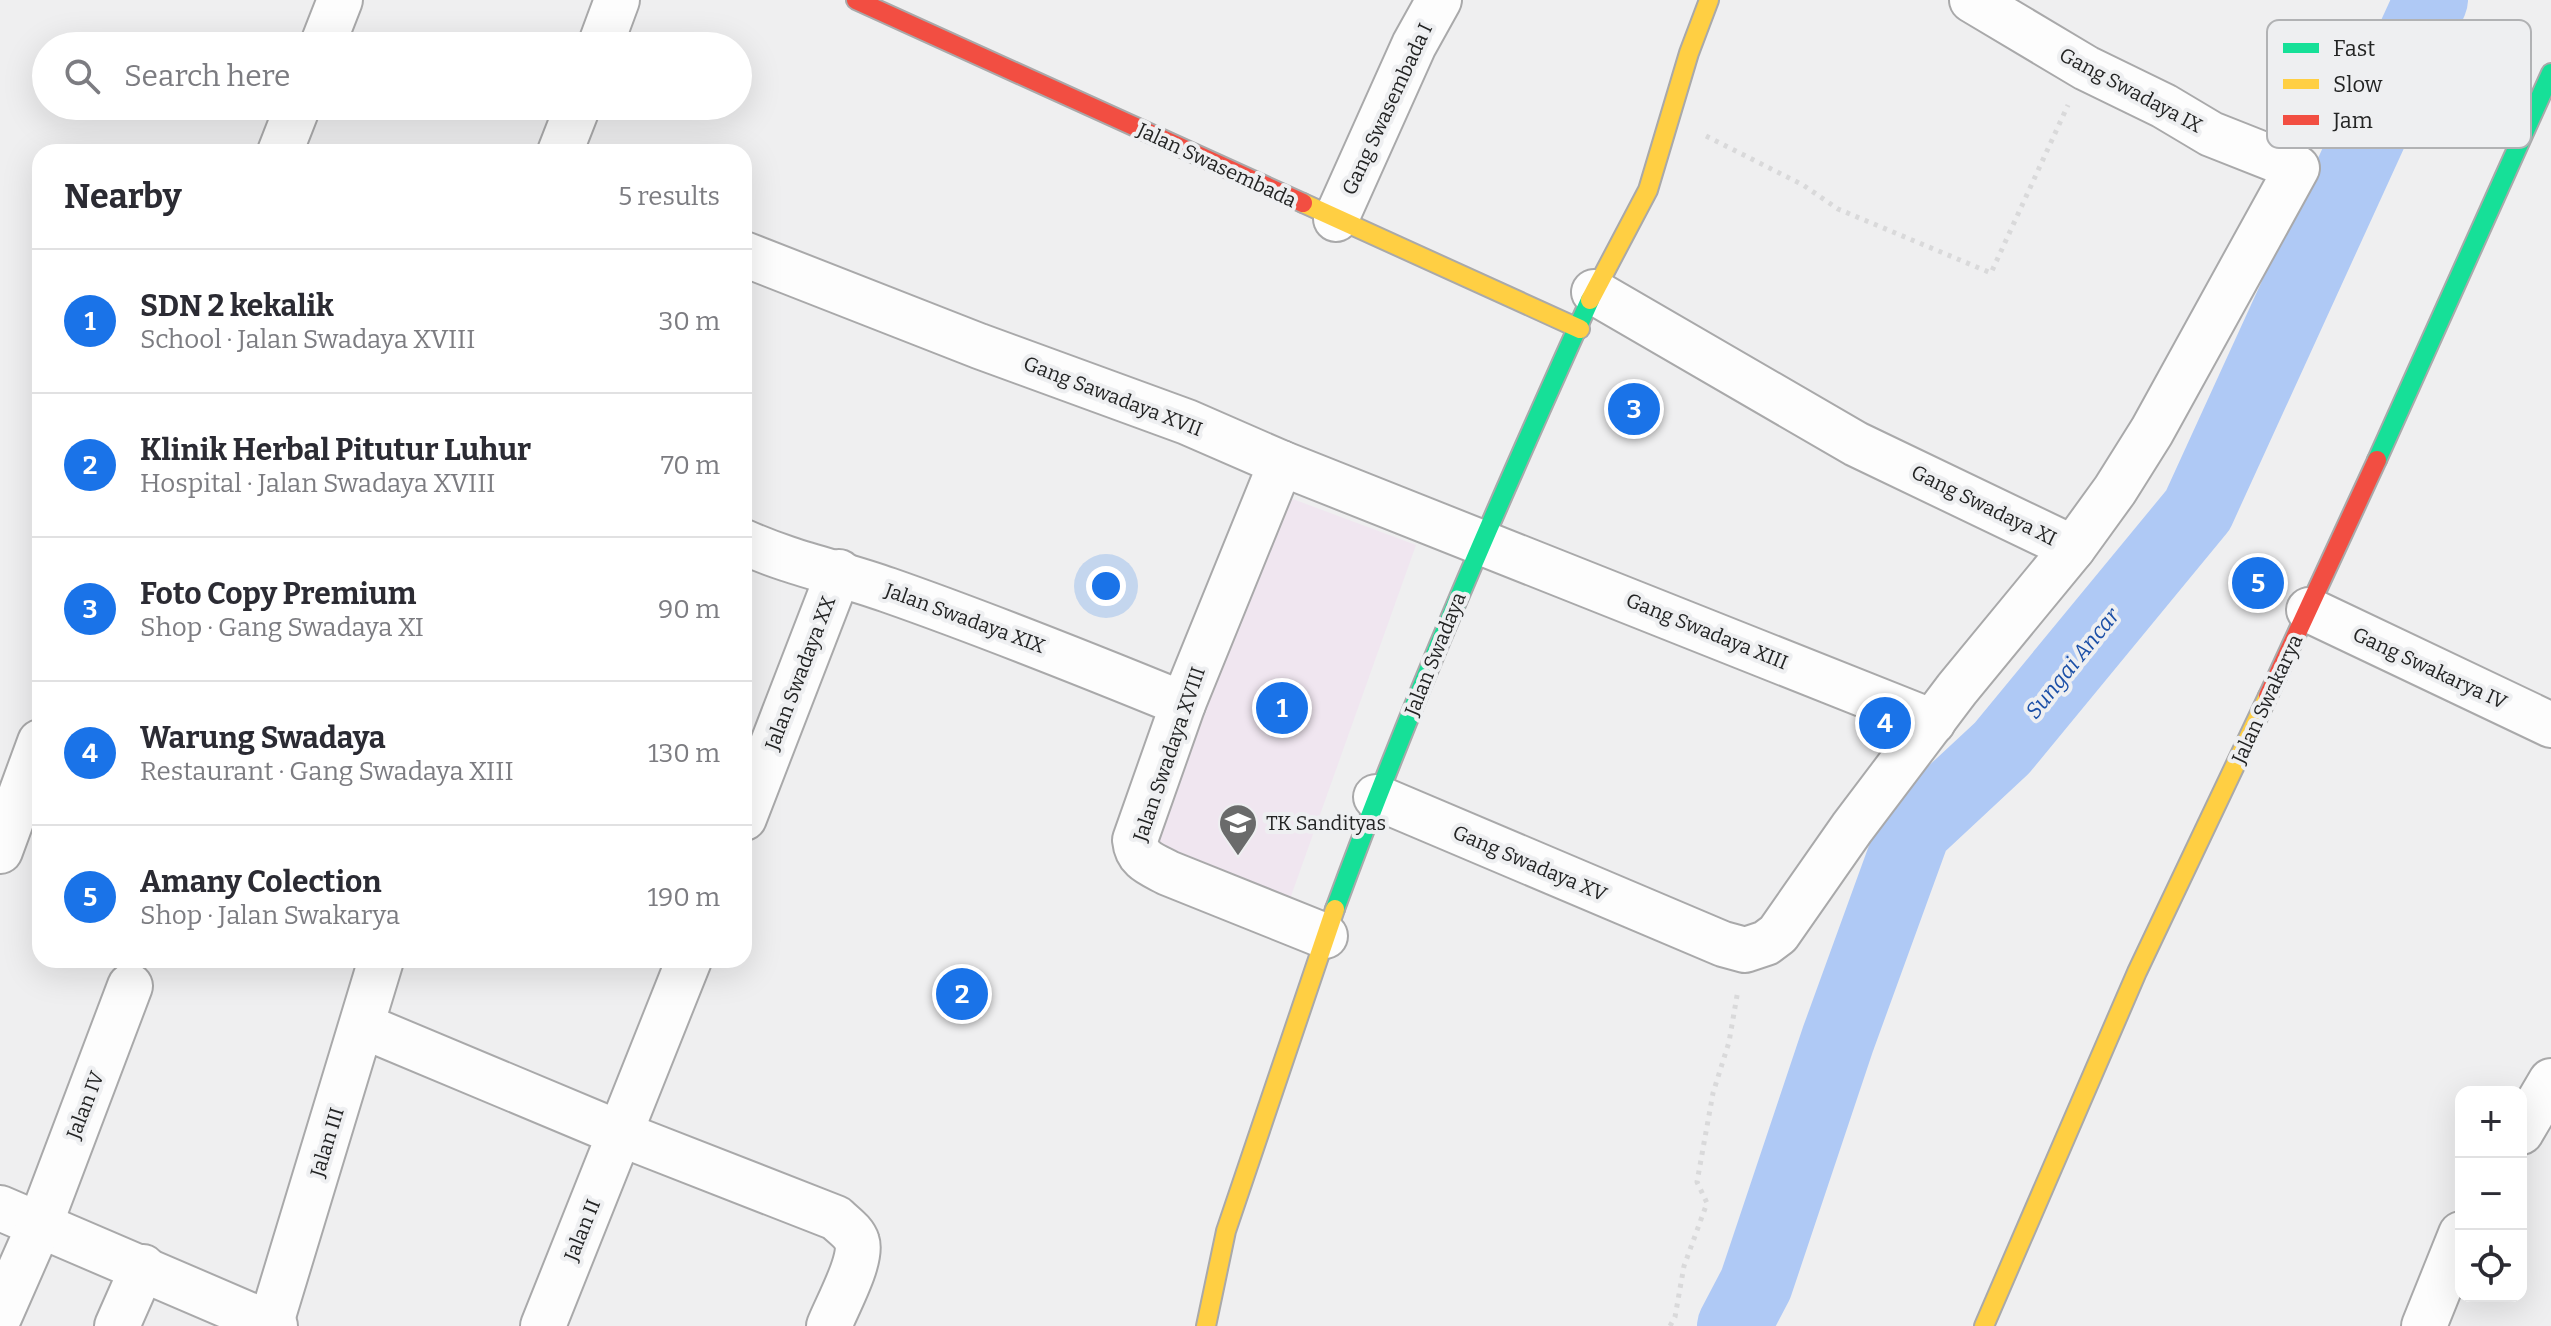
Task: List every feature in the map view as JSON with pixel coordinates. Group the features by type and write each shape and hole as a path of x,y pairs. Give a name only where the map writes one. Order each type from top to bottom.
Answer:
{"street":[{"path":"327,32 340,0"},
{"path":"605,32 617,0"},
{"name":"Jalan Swasembada","path":"856,0 1336,219 1587,310"},
{"name":"Gang Swasembada I","path":"1336,219 1414,45 1439,0"},
{"name":"Jalan Swadaya","path":"1206,1326 1226,1231 1325,936 1376,797 1481,541 1587,310 1648,190 1689,53 1709,0"},
{"name":"Gang Swadaya IX","path":"1972,0 2035,16 2086,68 2164,106 2211,134 2297,168"},
{"name":"Jalan Swakarya","path":"2531,117 2551,73"},
{"path":"283,144 293,120"},
{"path":"563,144 573,120"},
{"name":"Jalan Swakarya","path":"1984,1326 2137,972 2309,610 2517,148"},
{"name":"Gang Swadaya XI","path":"1587,310 2073,548 2152,431 2297,168"},
{"name":"Gang Sawadaya XVII","path":"752,257 979,346 1187,422 1281,463 1481,541"},
{"name":"Jalan Swadaya XVIII","path":"1281,463 1183,704 1135,840 1138,856 1168,873 1325,936"},
{"name":"Gang Swadaya XIII","path":"1481,541 1933,722"},
{"name":"Jalan Swadaya XIX","path":"752,546 773,555 839,572 1014,635 1183,704"},
{"path":"1745,950 1766,943 1778,934 1852,828 1933,722 2073,548"},
{"name":"Jalan Swadaya XX","path":"752,797 839,572"},
{"name":"Gang Swakarya IV","path":"2309,610 2551,725"},
{"path":"0,851 32,764"},
{"name":"Gang Swadaya XV","path":"1376,797 1684,929 1745,950"},
{"name":"Jalan III","path":"272,1325 379,968"},
{"path":"621,1134 686,968"},
{"name":"Jalan IV","path":"0,1315 40,1224 130,986"},
{"path":"363,1026 621,1134 836,1218 852,1232 859,1244 857,1259 829,1326"},
{"path":"2527,1122 2551,1081"},
{"name":"Jalan II","path":"543,1326 621,1134"},
{"path":"0,1208 272,1325"},
{"path":"2424,1326 2455,1249"},
{"path":"117,1326 143,1267"}],"path":[{"path":"1670,118 1803,185 1838,209 1991,273 2086,68"},
{"path":"1670,1326 1675,1317 1684,1266 1707,1203 1697,1182 1713,1093 1729,1042 1745,950"}],"shaded area":[{"path":"1290,498 1416,545 1285,913 1140,871"}],"waterway":[{"name":"Sungai Ancar","path":"2422,20 2431,0"},
{"name":"Sungai Ancar","path":"1734,1326 1756,1284 1838,1039 1914,830 2002,748 2198,510 2363,148"}],"traffic: fast":[{"path":"2531,117 2551,73"},
{"path":"2377,460 2517,148"},
{"path":"1335,909 1457,602 1590,300"}],"traffic: slow":[{"path":"1590,300 1648,190 1689,53 1709,0"},
{"path":"1303,203 1580,329"},
{"path":"1984,1326 2137,972 2268,696"},
{"path":"1206,1326 1226,1231 1335,909"}],"traffic: jam":[{"path":"856,0 1303,203"},
{"path":"2268,696 2377,460"}],"place":[{"name":"Foto Copy Premium","path":"1634,409"},
{"name":"Amany Colection","path":"2258,583"},
{"name":"SDN 2 kekalik","path":"1282,708"},
{"name":"Warung Swadaya","path":"1885,723"},
{"name":"TK Sandityas","path":"1238,857"},
{"name":"Klinik Herbal Pitutur Luhur","path":"962,994"}]}
